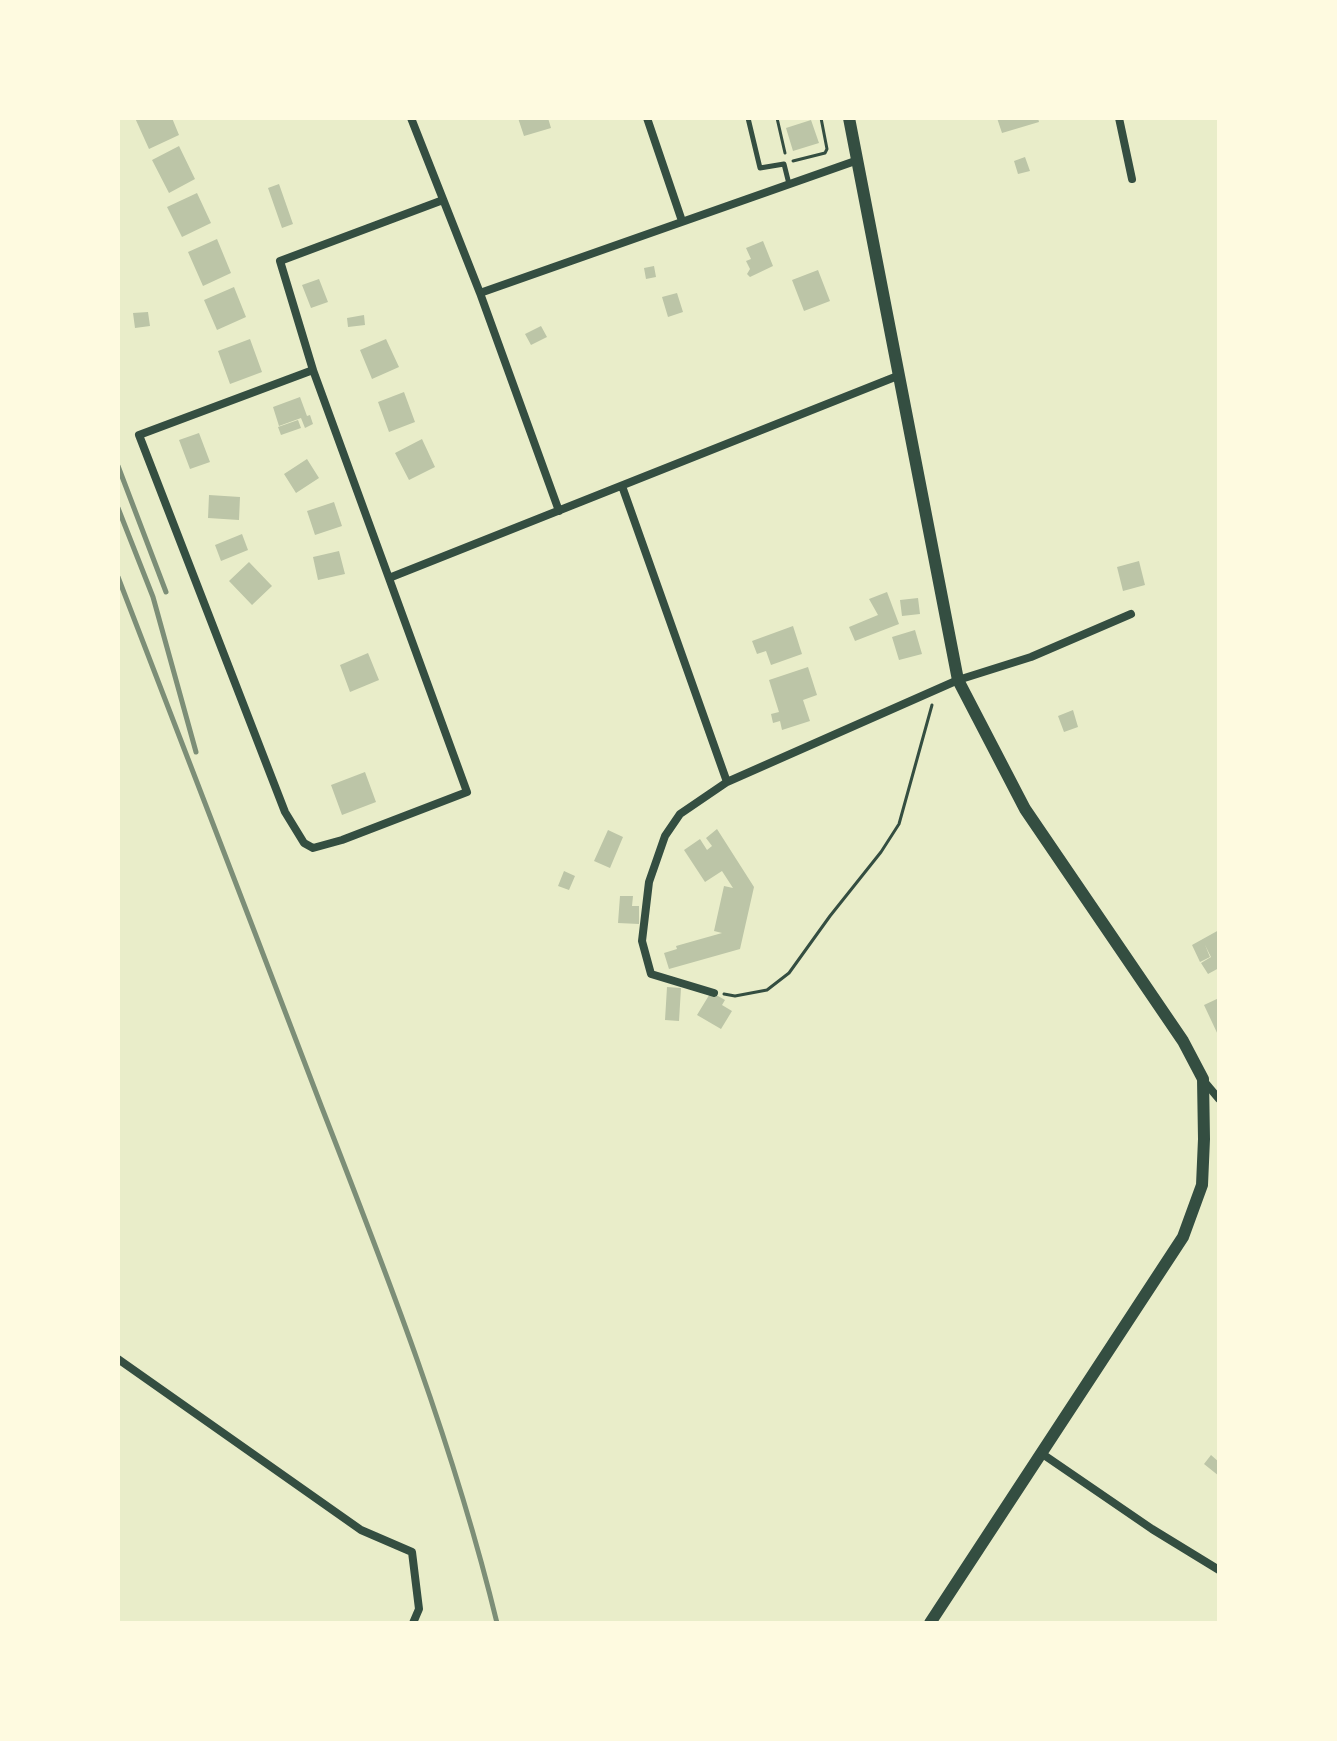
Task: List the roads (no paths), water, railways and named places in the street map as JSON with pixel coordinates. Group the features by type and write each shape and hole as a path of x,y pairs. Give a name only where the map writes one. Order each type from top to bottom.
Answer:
{"street":[{"path":"411,118 480,293 559,511"},
{"path":"647,118 682,221"},
{"path":"849,118 958,680 1025,809 1219,1099"},
{"path":"1119,118 1132,179"},
{"path":"480,293 858,160"},
{"path":"313,370 139,435 285,812 295,832 313,848 467,792 313,370 280,261 443,200"},
{"path":"389,578 900,375"},
{"path":"622,486 727,782"},
{"path":"714,993 651,974 642,941 649,882 665,836 680,814 727,782 958,680 1031,657 1131,614"},
{"path":"931,1622 1183,1237 1202,1185 1203,1079"},
{"path":"118,1359 361,1530 412,1552 419,1609 413,1623"},
{"path":"1041,1453 1152,1529 1219,1570"}],"lane":[{"path":"748,118 760,168 784,164 790,185"}],"railway":[{"path":"118,466 166,592"},
{"path":"118,508 153,597 196,752"},
{"path":"118,577 395,1299 461,1492 497,1623"}]}
